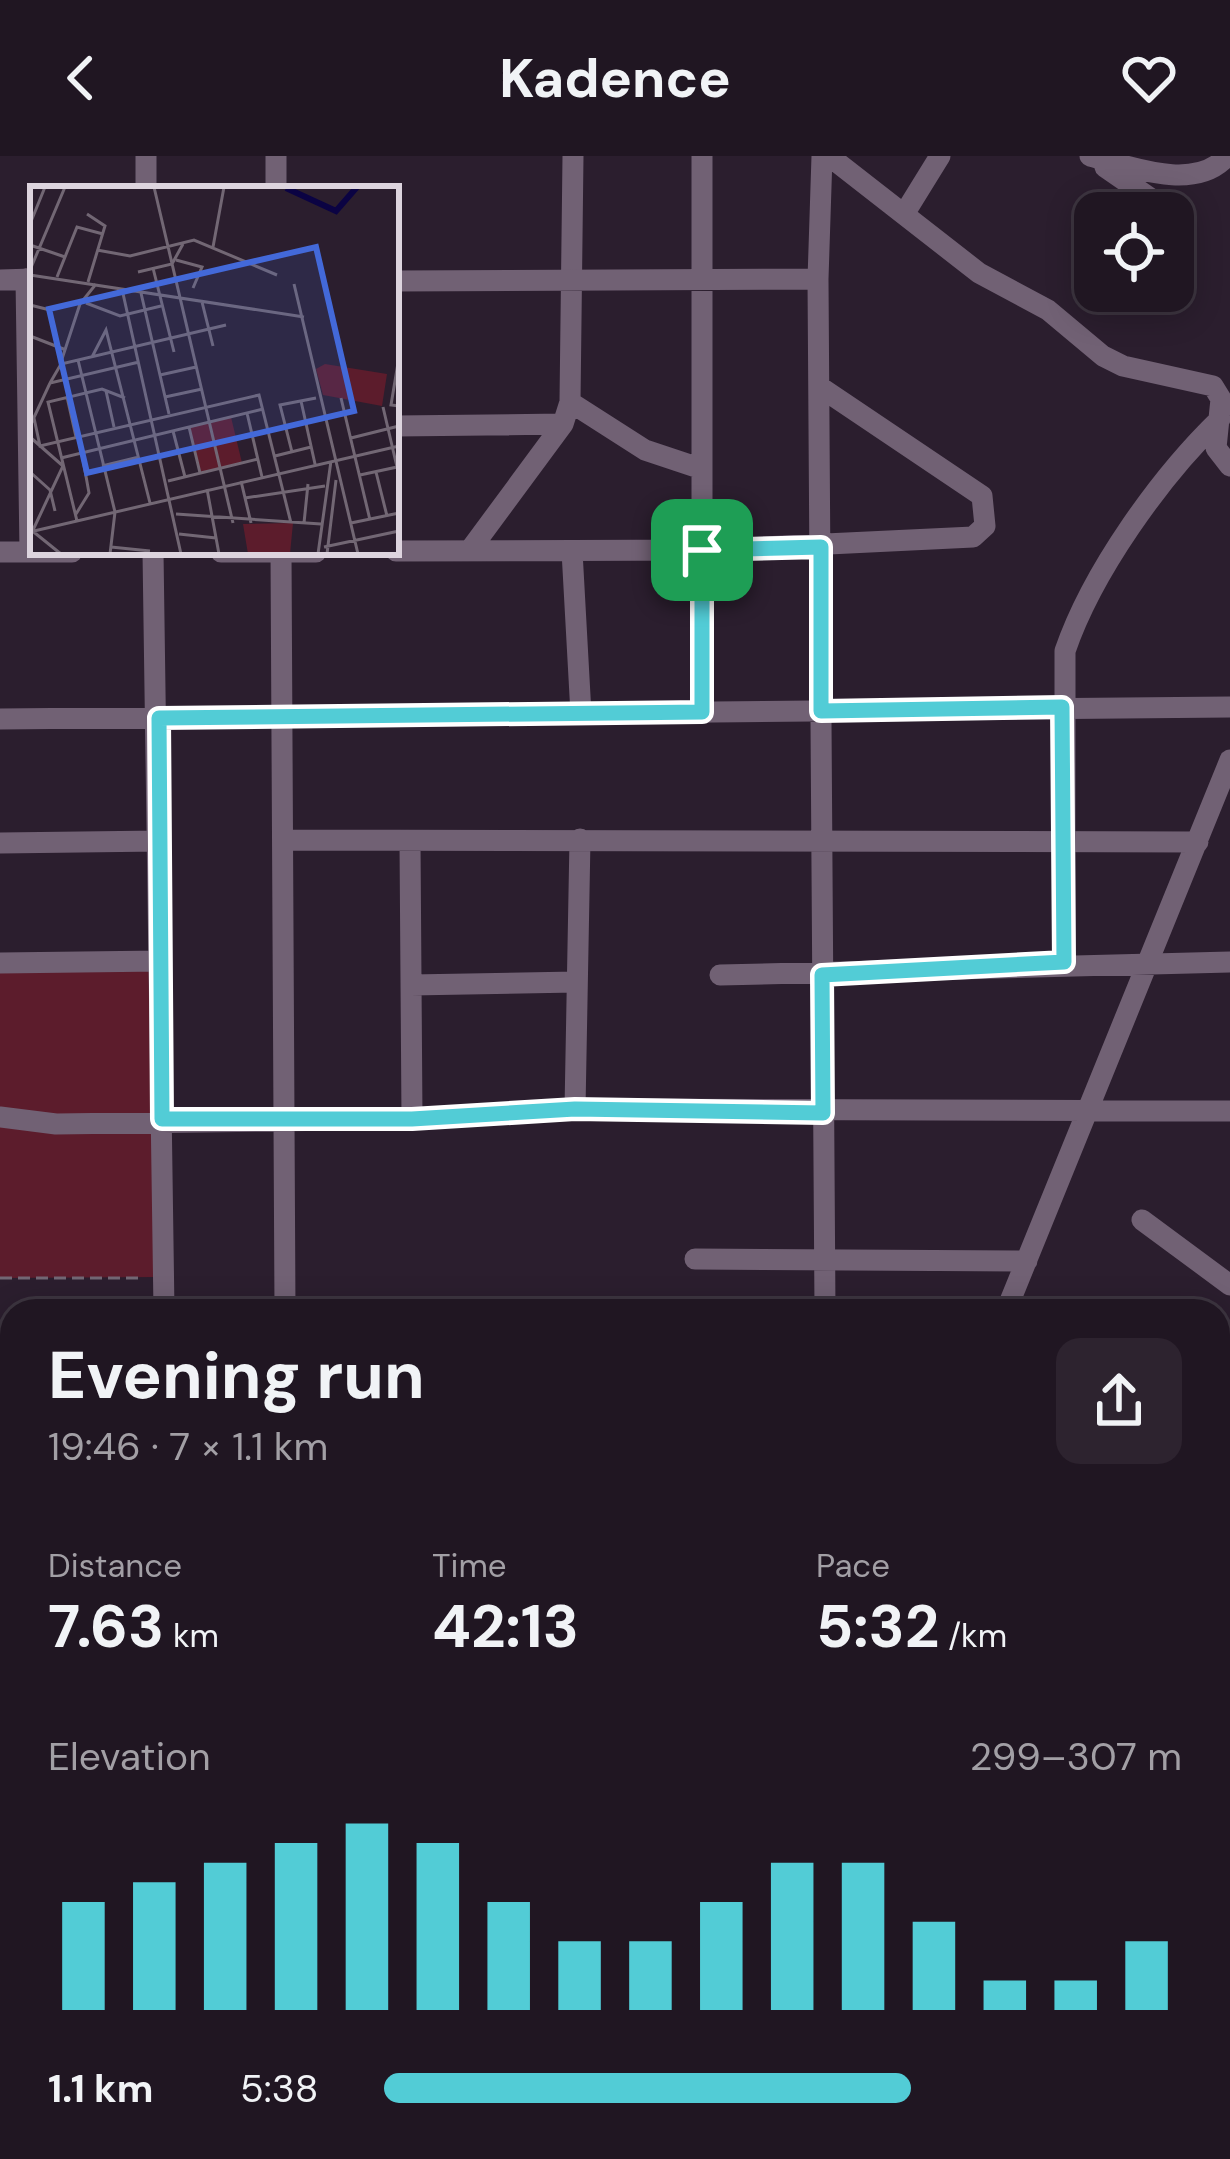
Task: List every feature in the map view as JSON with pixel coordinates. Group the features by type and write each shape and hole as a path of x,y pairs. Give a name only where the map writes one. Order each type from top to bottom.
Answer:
{"street":[{"path":"470,550 563,424 570,402 573,156"},
{"path":"702,156 702,712"},
{"path":"826,156 907,211 980,273 1048,310 1102,356 1123,366 1214,386 1222,399 1216,448 1230,466"},
{"path":"824,1299 818,279 826,156"},
{"path":"907,211 940,156"},
{"path":"1090,156 1156,173 1195,174 1227,156"},
{"path":"1090,156 1143,192"},
{"path":"0,280 29,279 30,552 0,552"},
{"path":"399,281 818,279"},
{"path":"399,551 821,547 974,537 985,526 982,496 820,387"},
{"path":"570,402 645,450 702,469"},
{"path":"1064,962 1065,651 1080,606 1188,450 1220,419"},
{"path":"399,426 563,424"},
{"path":"572,551 581,714"},
{"path":"153,555 164,1299"},
{"path":"281,555 288,1120 285,1299"},
{"path":"0,718 1230,707"},
{"path":"1011,1299 1230,760"},
{"path":"284,839 1198,842"},
{"path":"575,1109 580,839"},
{"path":"0,843 160,841"},
{"path":"410,841 412,1119"},
{"path":"0,963 161,962"},
{"path":"720,975 822,975 1064,962 1230,962"},
{"path":"411,985 577,982"},
{"path":"0,1118 56,1124 412,1119 575,1109 1230,1111"},
{"path":"1142,1220 1230,1285"},
{"path":"695,1259 1028,1261"}],"path":[{"path":"0,1278 164,1277"}],"shaded area":[{"path":"161,961 164,1277 0,1278 0,963"}],"route":[{"path":"821,547 821,711 1062,707 1064,962 822,975 823,1113 575,1109 412,1119 162,1119 159,718 702,712 702,550 821,547"}]}
